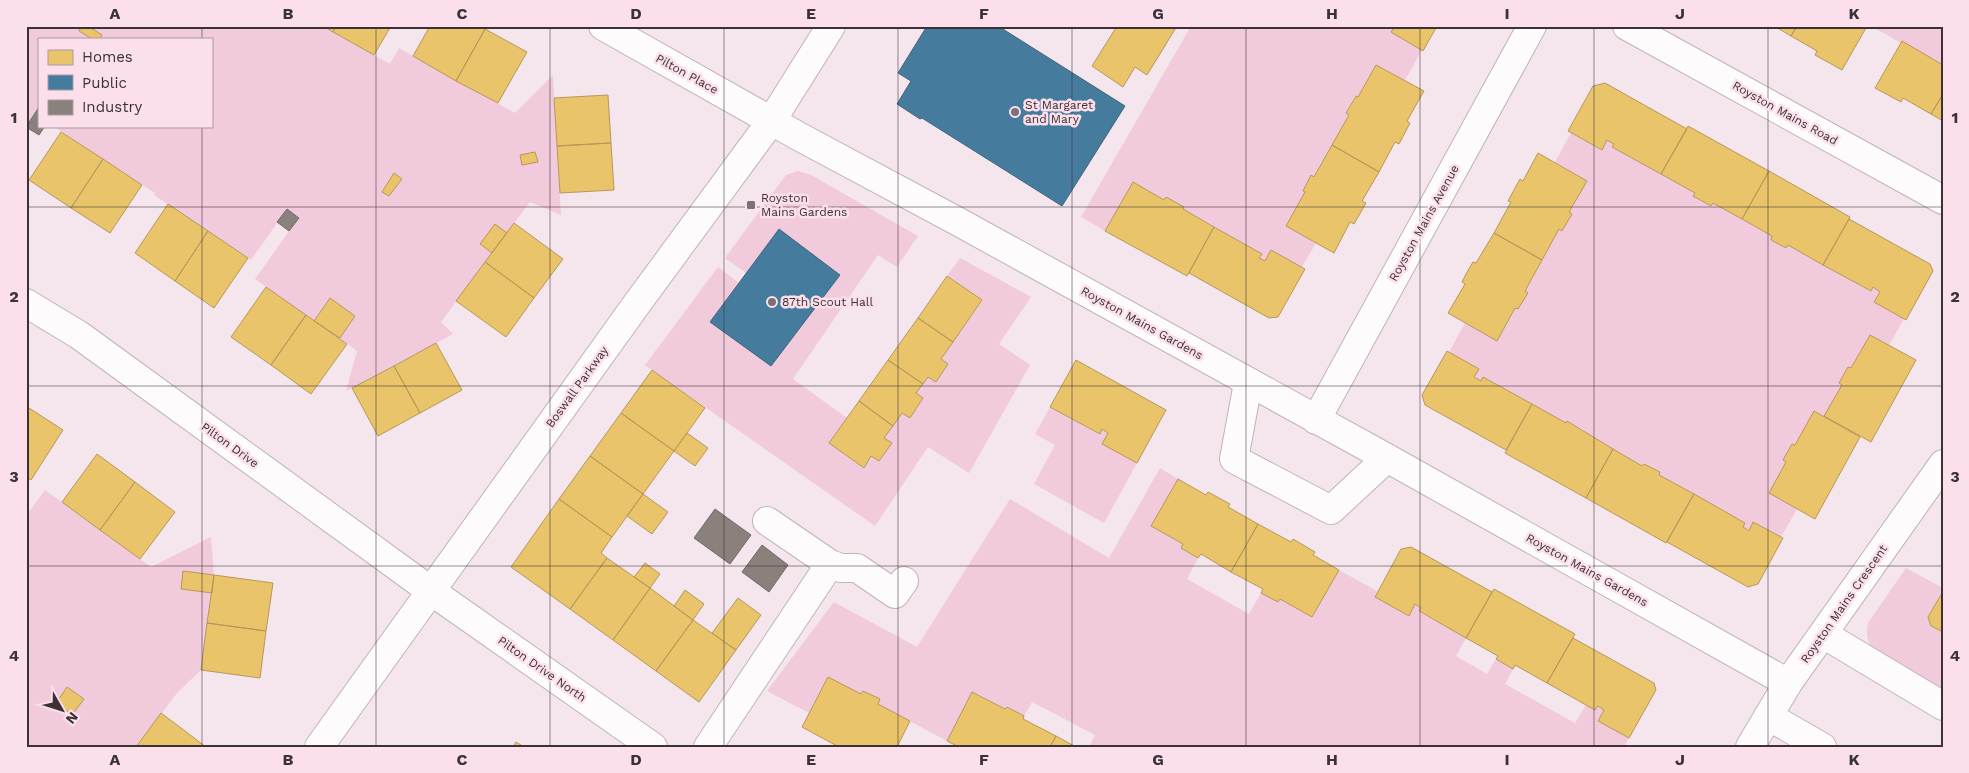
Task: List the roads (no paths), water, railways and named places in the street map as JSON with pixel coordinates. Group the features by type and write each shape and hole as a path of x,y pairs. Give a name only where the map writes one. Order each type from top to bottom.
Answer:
{"street":[{"name":"Pilton Place","path":"603,26 772,120"},
{"name":"Boswall Parkway","path":"320,747 636,305 772,120 832,26"},
{"name":"Royston Mains Avenue","path":"1316,420 1532,26"},
{"name":"Royston Mains Road","path":"1627,26 1943,200"},
{"name":"Royston Mains Gardens","path":"772,120 1387,458 1788,683"},
{"name":"Pilton Drive","path":"26,303 79,334 431,591"},
{"path":"1248,383 1234,459 1331,510 1387,458"},
{"name":"Royston Mains Crescent","path":"1750,747 1788,683 1943,464"},
{"path":"767,521 830,564 842,568 857,568 895,594 904,581"},
{"path":"708,747 830,564"},
{"name":"Pilton Drive North","path":"431,591 653,747"},
{"path":"1823,634 1943,706"},
{"path":"1768,716 1822,747"}],"place":[{"name":"St Margaret and Mary","path":"1015,112"},
{"name":"Royston Mains Gardens","path":"751,205"},
{"name":"87th Scout Hall","path":"772,302"}]}
